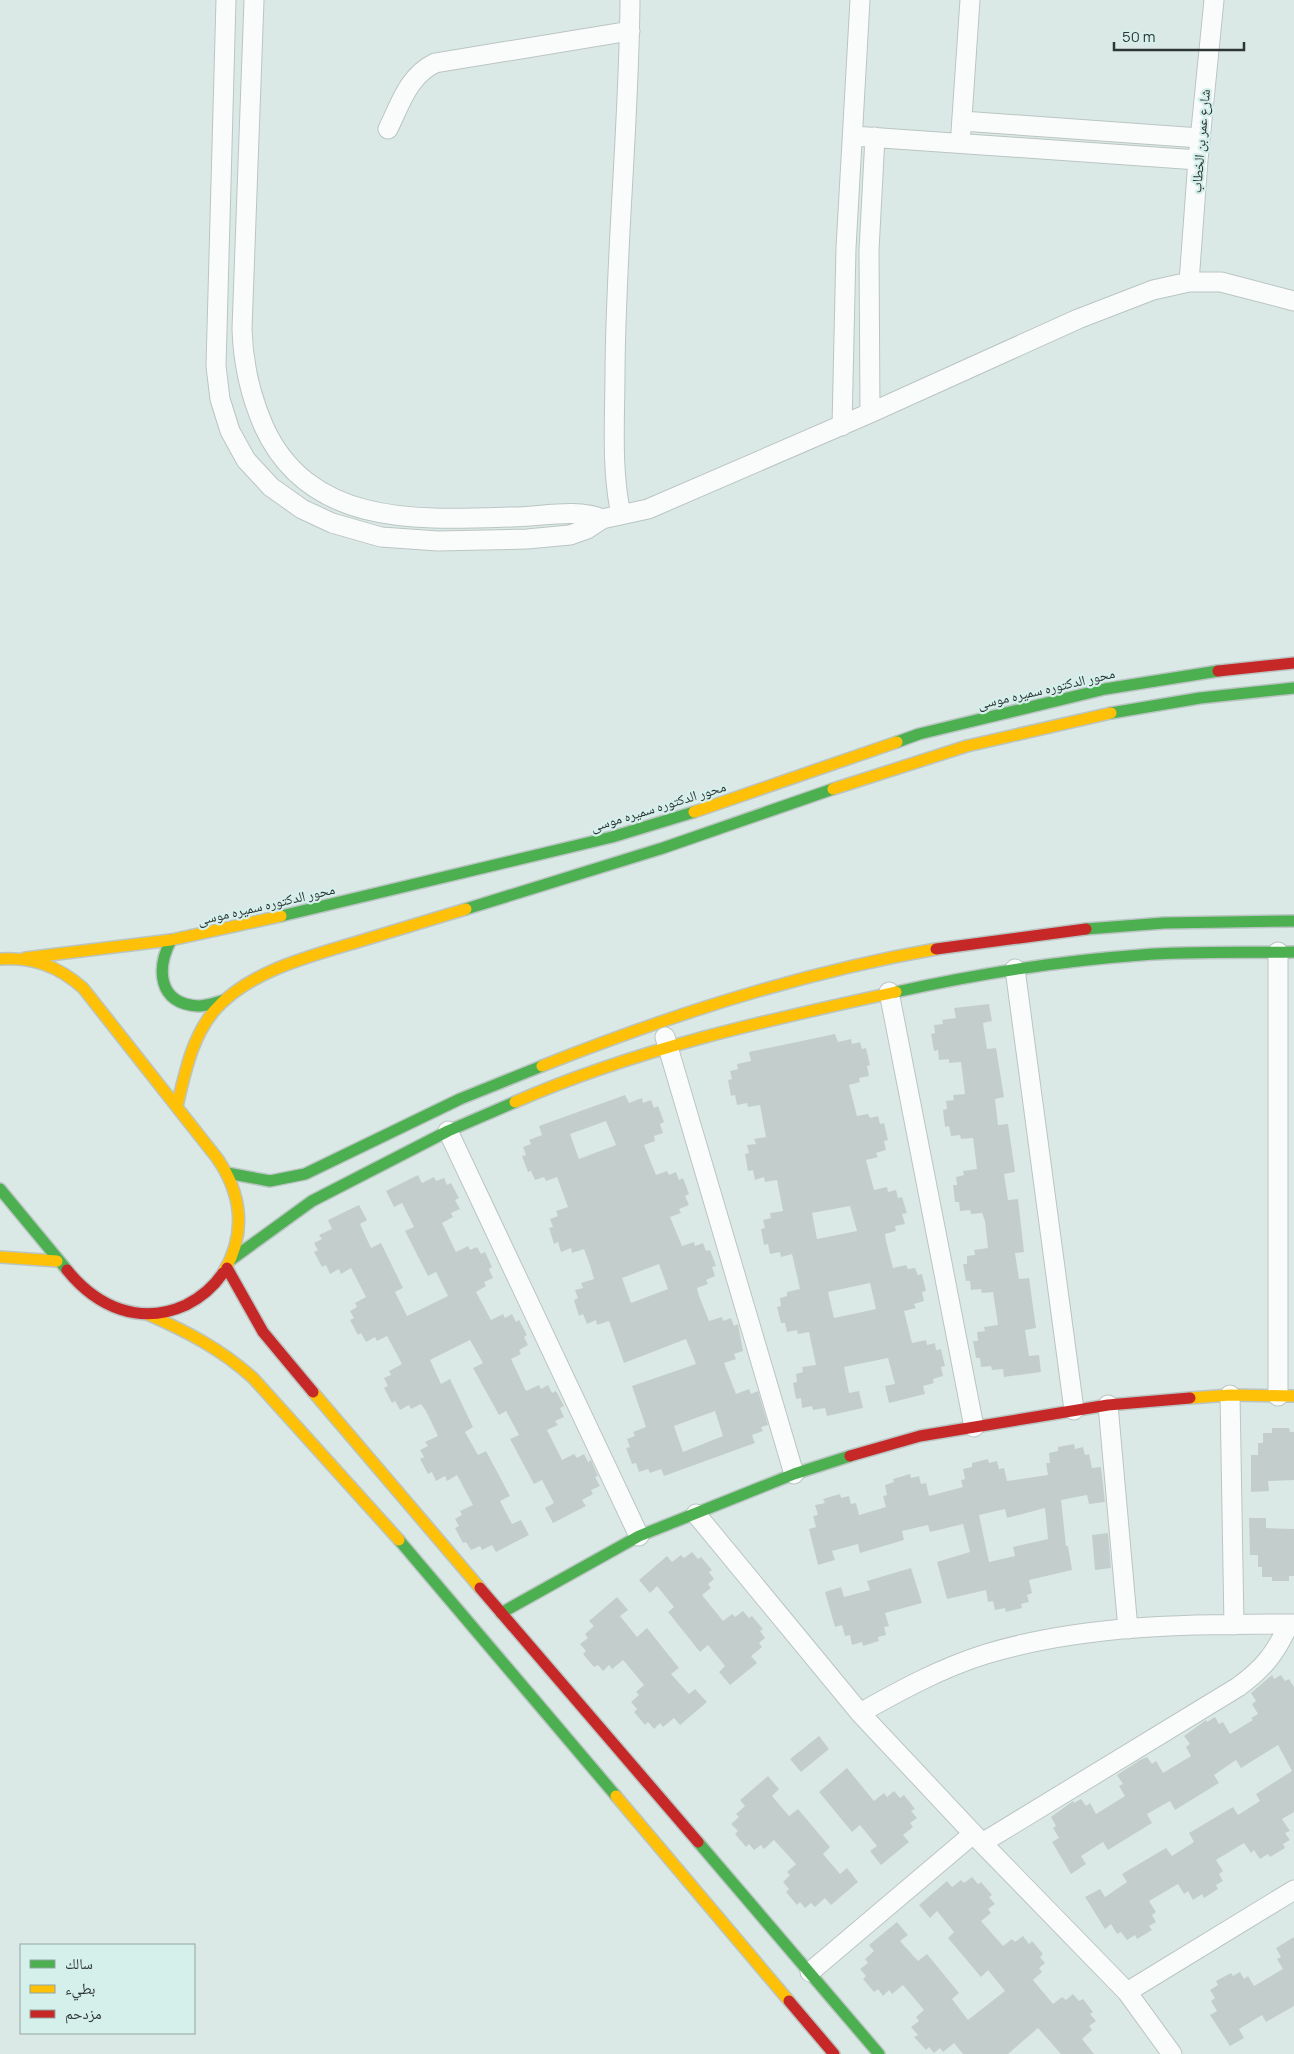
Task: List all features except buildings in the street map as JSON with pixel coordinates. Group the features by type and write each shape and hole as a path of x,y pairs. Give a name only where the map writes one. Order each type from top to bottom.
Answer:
{"street":[{"path":"226,0 216,366 220,399 230,431 246,460 271,487 302,509 342,526 381,537 403,540 469,541 570,535 587,529 602,519 648,509 842,426 1078,319 1153,290 1190,282 1237,284 1294,301"},
{"path":"254,0 242,328 243,360 250,391 272,445 281,458 307,484 344,504 385,514 468,518 582,513 602,519"},
{"path":"621,515 614,464 616,332 630,0"},
{"path":"842,426 846,248 860,0"},
{"path":"961,143 970,0"},
{"name":"شارع عمر بن الخطاب","path":"1190,282 1198,160 1214,0"},
{"path":"388,129 411,82 420,72 435,63 630,31"},
{"path":"225,59 252,59"},
{"path":"962,121 1200,138"},
{"path":"1089,152 1090,130"},
{"path":"853,136 1198,160"},
{"path":"870,413 869,250 875,137"},
{"path":"846,248 869,250"},
{"path":"468,518 469,541"},
{"name":"محور الدكتوره سميره موسى","path":"25,958 92,948 171,940 494,867 612,837 768,788 919,734 1105,689 1192,674 1294,663"},
{"path":"177,1106 194,1042 203,1024 225,1000 250,983 318,955 660,849 923,759 1020,733 1114,713 1193,699 1294,688"},
{"path":"227,1173 272,1181 308,1172 472,1095 660,1022 777,984 882,960 968,944 1088,928 1141,924 1294,921"},
{"path":"1141,924 1143,955"},
{"path":"171,940 164,951 160,966 162,982 171,995 184,1003 200,1006 225,1000"},
{"path":"0,1189 57,1261 80,1286 104,1304 125,1312 147,1314 171,1311 194,1302 213,1287 230,1264 295,1211 312,1201 448,1131 624,1060 785,1016 962,977 1048,964 1143,955 1286,952 1286,1396 1230,1395 1108,1405 920,1436 794,1474 639,1536 501,1613"},
{"path":"0,959 25,958 52,966 74,980 177,1106 227,1173 238,1200 240,1230 230,1264 263,1332 879,2054"},
{"path":"1015,969 1074,1410"},
{"path":"889,992 974,1427"},
{"path":"660,1022 794,1474"},
{"path":"448,1131 639,1536"},
{"path":"0,1257 57,1261"},
{"path":"147,1314 195,1334 236,1362 386,1512 834,2054"},
{"path":"1230,1395 1234,1625"},
{"path":"1108,1405 1128,1629"},
{"path":"386,1512 403,1498"},
{"path":"696,1514 860,1713 977,1839 1127,1992 1172,2054"},
{"path":"810,1972 977,1839 1238,1687 1264,1666 1274,1655 1291,1624 1128,1629 1057,1637 985,1654 916,1682 860,1713"},
{"path":"1127,1992 1294,1890"}],"traffic: fast":[{"path":"897,742 919,734 1105,689 1218,671"},
{"path":"1111,713 1200,698 1294,688"},
{"path":"466,909 663,848 833,789"},
{"path":"281,916 612,837 694,812"},
{"path":"1086,929 1164,923 1294,921"},
{"path":"171,940 166,951 162,973 168,992 175,999 185,1004 198,1006 225,1000"},
{"path":"896,992 957,979 1079,961 1179,953 1294,952"},
{"path":"227,1173 270,1181 305,1174 460,1099 542,1066"},
{"path":"232,1259 312,1201 448,1131 515,1102"},
{"path":"0,1189 67,1270"},
{"path":"501,1613 639,1536 794,1474 850,1456"},
{"path":"399,1540 616,1796"},
{"path":"698,1842 879,2054"}],"traffic: slow":[{"path":"833,789 967,746 1111,713"},
{"path":"694,812 897,742"},
{"path":"177,1106 190,1056 206,1021 228,997 244,985 280,967 319,953 466,909"},
{"path":"25,958 171,940 281,916"},
{"path":"542,1066 590,1047 736,997 835,970 936,949"},
{"path":"0,959 34,961 44,964 74,980 83,988 217,1158 232,1186 238,1214 236,1244 223,1273"},
{"path":"515,1102 607,1066 655,1051 751,1025 896,992"},
{"path":"0,1257 57,1261"},
{"path":"147,1314 203,1342 228,1358 253,1378 399,1540"},
{"path":"313,1392 480,1588"},
{"path":"1190,1398 1230,1395 1294,1396"},
{"path":"616,1796 789,2001"}],"traffic: jam":[{"path":"1218,671 1294,663"},
{"path":"936,949 1086,929"},
{"path":"227,1268 263,1332 313,1392"},
{"path":"67,1270 79,1283 106,1303 136,1313 152,1314 186,1305 211,1287 223,1273"},
{"path":"850,1456 920,1436 1108,1405 1190,1398"},
{"path":"480,1588 698,1842"},
{"path":"789,2001 834,2054"}]}
